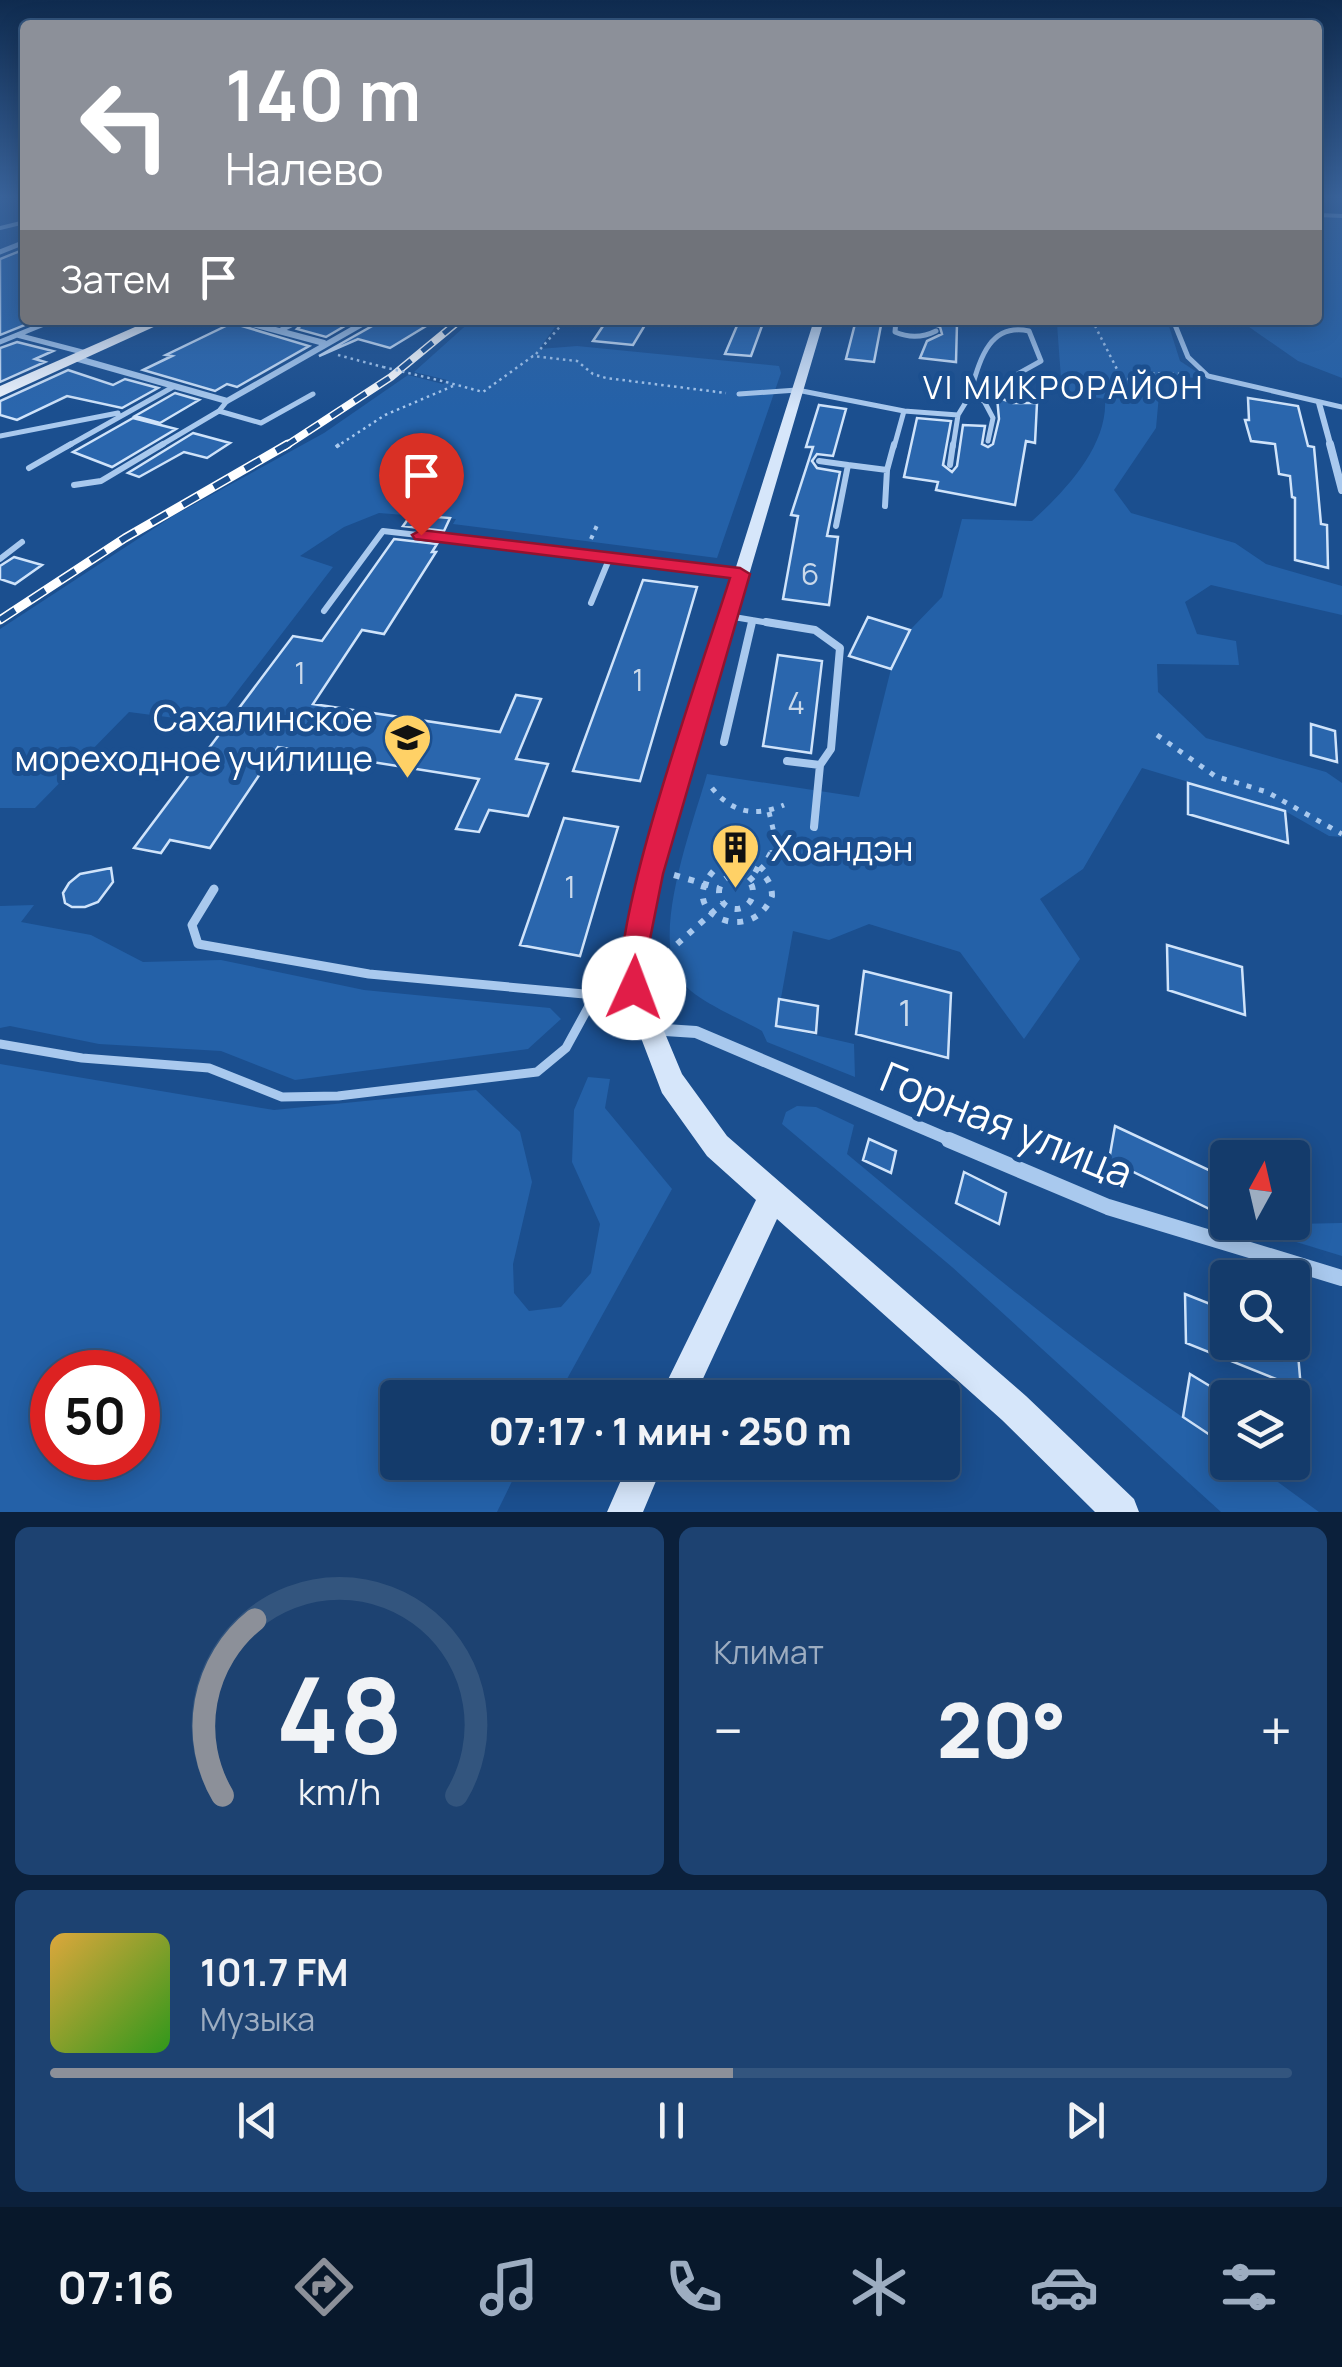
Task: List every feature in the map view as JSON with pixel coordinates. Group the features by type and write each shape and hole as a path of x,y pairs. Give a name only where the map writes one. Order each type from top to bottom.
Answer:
{"main road":[{"path":"0,392 151,325"},
{"path":"817,325 650,874 635,944 634,988 672,1083 717,1146 1014,1408 1122,1512"},
{"path":"685,1380 773,1196"},
{"path":"625,1512 639,1480"}],"street":[{"path":"257,325 325,344"},
{"path":"81,356 227,401 361,325"},
{"path":"1319,403 1342,490"},
{"name":"Горная улица","path":"649,1029 696,1032 1108,1207 1342,1278"}],"lane":[{"path":"0,342 42,325"},
{"path":"279,331 291,325"},
{"path":"896,325 895,332 902,336 918,338 936,331"},
{"path":"1175,325 1189,364 1201,374 1342,407"},
{"path":"950,464 958,415 970,397 985,344 1005,330 1023,328 1029,331 1041,361 1014,376 1014,398"},
{"path":"18,335 81,356"},
{"path":"29,468 173,387"},
{"path":"739,394 797,390 904,411 958,415"},
{"path":"219,411 261,423 313,394"},
{"path":"970,397 984,401 992,418 988,440"},
{"path":"74,485 100,481 219,411 227,401"},
{"path":"885,506 887,470 904,411"},
{"path":"0,436 126,412"},
{"path":"818,461 887,470"},
{"path":"836,526 848,466"},
{"path":"324,611 383,530 740,574"},
{"path":"0,559 22,542"},
{"path":"590,603 610,558"},
{"path":"728,616 815,630 840,648 831,749 820,765 814,827"},
{"path":"724,742 752,620"},
{"path":"787,761 820,765"},
{"path":"214,888 192,925 198,944 369,974 594,995 634,988"},
{"path":"0,1044 82,1058 208,1068 282,1097 338,1096 537,1072 566,1048 594,995"}],"path":[{"path":"360,361 483,392 533,356 561,325"},
{"path":"1095,325 1122,378 1136,380 1147,372 1201,374"},
{"path":"533,356 577,361 593,374 606,378 739,394"},
{"path":"336,446 385,415 456,385"},
{"path":"590,542 598,523"},
{"path":"1157,735 1215,776 1268,792 1342,834"},
{"path":"712,788 720,801 734,810 752,814 784,805"},
{"path":"750,881 762,870 776,842 769,812"},
{"path":"726,861 730,876"},
{"path":"726,861 745,862 762,870 771,884 772,901 763,915 748,923 728,923 711,914 701,900 700,884 709,869 726,861"},
{"path":"674,876 718,888"},
{"path":"730,876 750,881"},
{"path":"718,888 730,876"},
{"path":"750,881 754,896"},
{"path":"718,888 723,903"},
{"path":"754,896 772,901"},
{"path":"742,908 754,896"},
{"path":"666,954 723,903"},
{"path":"723,903 742,908"},
{"path":"742,908 748,923"}],"shaded area":[{"path":"1322,269 1342,269 1342,378 1298,361 1246,325 1322,325"},
{"path":"466,325 557,325 539,349 577,346 779,366 781,373 717,558 453,524 456,519 379,513 344,527 300,556 333,567 213,723 129,712 35,808 0,808 0,629 173,516 324,433 408,375 443,384 447,380 414,372"},
{"path":"1057,325 1169,325 1180,361 1209,380 1173,375 1160,384 1156,428 1114,490 1131,513 1235,543 1266,564 1342,586 1342,615 1211,585 1185,602 1197,634 1236,641 1239,665 1157,664 1158,692 1206,738 1326,772 1342,783 1342,837 1329,836 1285,811 1142,768 1083,869 1040,899 1080,959 1024,1039 960,952 869,924 829,940 793,931 776,1026 854,1044 855,1077 767,1042 762,1031 709,1003 683,983 673,964 670,939 671,911 684,850 707,774 859,797 891,669 910,630 942,597 962,519 1032,521 1070,482 1092,450 1100,434 1105,399 1062,392"},
{"path":"34,905 21,922 91,935 143,962 221,960 364,990 550,1008 561,1019 528,1049 295,1080 221,1051 99,1044 10,1026 0,1028 0,906"},
{"path":"0,1064 274,1110 476,1090 520,1132 532,1182 513,1264 514,1293 529,1311 561,1307 591,1273 600,1224 572,1162 574,1110 588,1077 610,1079 605,1108 672,1189 566,1380 380,1380 380,1480 513,1480 497,1512 0,1512"},
{"path":"797,1106 816,1107 854,1125 847,1154 1080,1343 1210,1436 1210,1480 1275,1480 1319,1512 1221,1512 952,1267 782,1124 786,1112"},
{"path":"1342,1223 1342,1256 1290,1240 1310,1240 1310,1224"}],"building":[{"path":"0,269 20,269 20,325 25,325 0,335"},
{"path":"228,325 309,346 237,387 227,384 215,391 143,370 172,356 166,355"},
{"path":"301,325 346,325 326,337 297,329"},
{"path":"428,325 390,348 358,339 319,356 372,326"},
{"path":"604,325 645,325 633,345 593,341"},
{"path":"737,325 762,325 751,356 725,354"},
{"path":"855,325 881,325 874,362 846,359"},
{"path":"934,325 957,325 956,362 920,358 927,341 942,334 940,327"},
{"path":"17,342 53,351 35,359 45,362 0,382 0,348"},
{"path":"68,370 113,385 125,379 158,388 122,408 67,396 17,420 0,415 0,401"},
{"path":"175,393 199,400 160,423 135,416"},
{"path":"997,397 1013,403 1037,403 1035,443 1026,441 1015,505 936,490 938,482 904,477 917,418 951,421 943,465 952,472 957,466 963,425 985,426 982,444 993,444 999,419"},
{"path":"1248,398 1298,406 1308,446 1314,447 1321,524 1327,525 1328,568 1295,560 1295,498 1290,476 1279,474 1275,444 1251,441 1245,420 1249,420"},
{"path":"819,405 846,409 833,456 817,454 812,461 817,468 840,472 827,536 838,537 829,605 783,599 798,516 791,515 813,447 806,447"},
{"path":"133,418 176,429 112,467 73,452"},
{"path":"193,433 230,443 207,458 184,452 139,477 128,473"},
{"path":"411,515 450,518 444,531 403,526"},
{"path":"394,539 437,544 432,552 436,552 384,634 362,630 313,704 500,732 516,695 541,699 516,759 548,764 528,816 489,810 479,832 456,829 479,779 278,747 210,848 170,840 161,853 134,848 293,636 322,641"},
{"path":"14,557 42,565 15,584 0,579 0,566"},
{"path":"643,580 697,587 640,781 573,771"},
{"path":"868,617 910,630 891,669 849,656"},
{"path":"778,655 822,661 811,753 763,746"},
{"path":"1311,724 1335,731 1337,762 1311,755"},
{"path":"1188,783 1285,811 1288,843 1188,814"},
{"path":"564,818 618,827 580,956 520,945"},
{"path":"111,868 113,882 98,902 85,907 65,903 63,893 80,874"},
{"path":"1167,945 1242,967 1245,1015 1168,990"},
{"path":"864,971 951,993 948,1058 856,1034"},
{"path":"779,999 818,1006 816,1033 776,1026"},
{"path":"1115,1126 1210,1171 1210,1209 1109,1160"},
{"path":"869,1139 896,1151 891,1173 863,1160"},
{"path":"964,1172 1006,1193 999,1224 956,1203"},
{"path":"1185,1294 1210,1304 1210,1353 1186,1343"},
{"path":"1228,1360 1299,1360 1300,1380 1278,1380"},
{"path":"1190,1374 1210,1386 1210,1435 1183,1417"}],"railway":[{"path":"284,447 391,377 454,325"},
{"path":"0,620 125,538 288,444"}],"place":[{"name":"Сахалинское мореходное училище","path":"408,780"},
{"name":"Хоандэн","path":"736,890"}],"district":[{"name":"VI МИКРОРАЙОН","path":"1064,387"}],"route":[{"path":"421,535 740,574 650,874 635,944 634,988"}]}
